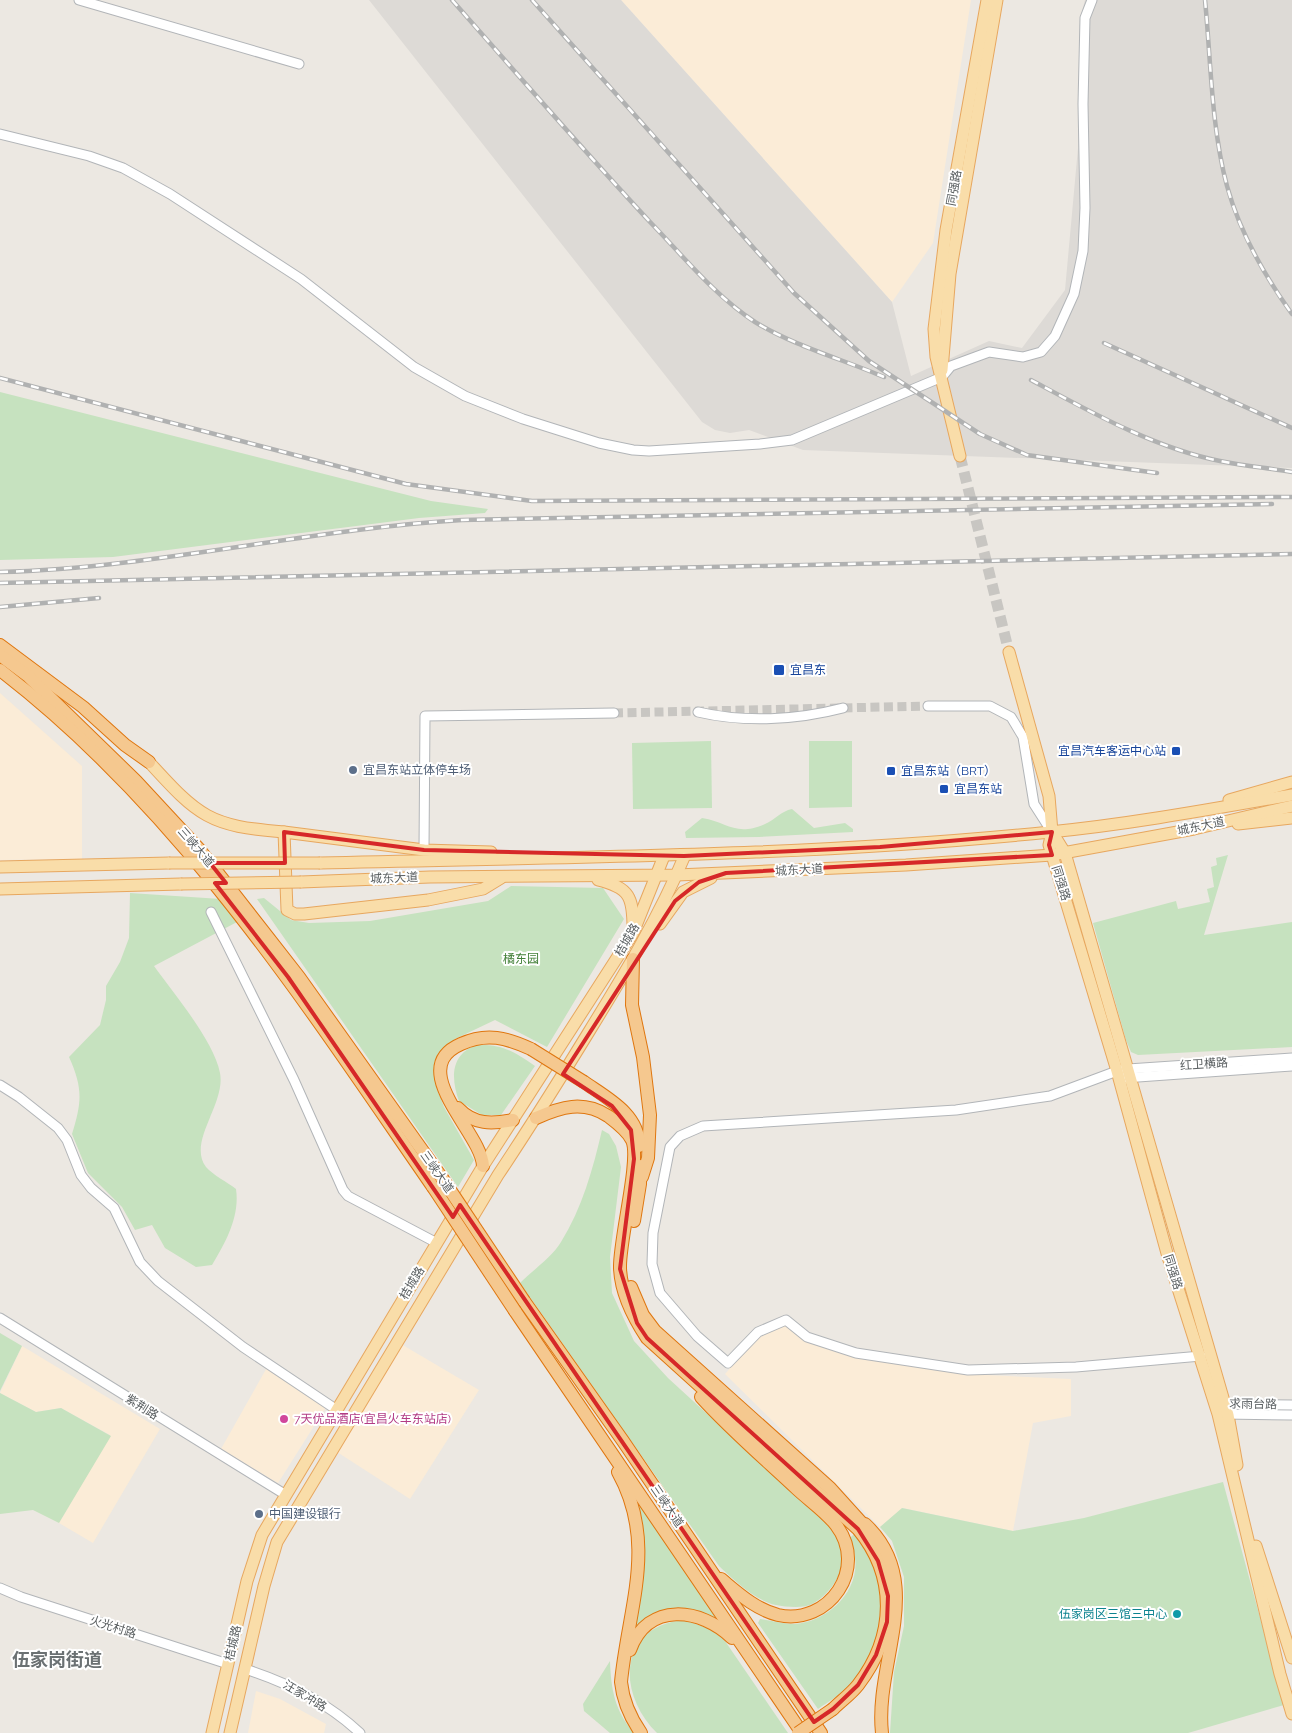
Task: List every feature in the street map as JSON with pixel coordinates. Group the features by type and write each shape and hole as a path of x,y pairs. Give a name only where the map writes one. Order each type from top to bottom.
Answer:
{"highway":[{"path":"0,645 83,707 124,745 149,762"},
{"name":"三峡大道","path":"0,655 28,676 136,781 199,849 299,977 438,1183 515,1311 590,1424 616,1456 802,1733"},
{"name":"三峡大道","path":"0,670 83,741 192,854 288,977 524,1300 623,1441 707,1567 822,1733"},
{"path":"634,960 632,1006 643,1057 650,1115 648,1158 640,1184 629,1248 630,1286 643,1315 655,1331 830,1488 877,1535 888,1555 895,1579 897,1606 882,1698 882,1733"},
{"path":"483,1166 481,1153 443,1089 441,1069 444,1061 454,1048 476,1038 494,1036 510,1040 530,1051 621,1108 634,1126 639,1142 640,1184"},
{"path":"513,1120 481,1122 464,1115 451,1097 447,1086 446,1068 456,1052 478,1042 492,1041 530,1051"},
{"path":"583,1084 620,1113 631,1130 634,1159 622,1240 620,1269 623,1289 629,1308 647,1338 720,1417 836,1525 849,1555 848,1570 838,1594 828,1604 814,1613 795,1617 762,1610 707,1567"},
{"path":"536,1118 574,1105 587,1106 609,1117 633,1141"},
{"path":"647,1338 858,1529 870,1544 878,1561 888,1596 887,1622 876,1655 858,1685 835,1712 798,1733"},
{"path":"590,1424 625,1486 636,1514 639,1540 637,1590 620,1682 622,1697 627,1710 641,1733"},
{"path":"808,1733 860,1692 875,1669 886,1643 894,1605 891,1579 884,1557 859,1518"},
{"path":"649,1733 641,1723 631,1702 626,1672 632,1646 655,1620 669,1615 686,1613 702,1617 722,1628 750,1655"}],"main road":[{"name":"同强路","path":"960,456 934,346 946,230 987,0"},
{"name":"同强路","path":"942,376 944,330 950,274 997,0"},
{"name":"同强路","path":"1009,652 1050,796 1052,832 1049,844 1052,855 1123,1074 1221,1409 1248,1521 1292,1658"},
{"path":"149,762 180,796 211,819 241,828 424,850 618,856"},
{"path":"1188,813 1273,786 1292,782"},
{"name":"城东大道","path":"0,867 664,856 880,847 1052,832 1188,813 1292,795"},
{"name":"城东大道","path":"0,890 430,877 677,875 906,865 1052,855 1194,829 1292,806"},
{"path":"1194,829 1292,818"},
{"path":"284,832 288,910 295,914 428,900 483,889 502,877"},
{"name":"同强路","path":"1052,832 1065,853 1123,1074 1168,1257 1221,1409 1280,1674 1292,1714"},
{"name":"桔城路","path":"230,1733 264,1586 277,1542 498,1175 536,1118 634,960 677,875 685,855"},
{"name":"桔城路","path":"212,1733 247,1581 262,1535 483,1166 633,933 658,875 664,856"},
{"path":"634,960 683,892 699,882 726,873"},
{"path":"584,876 613,883 625,890 631,900 633,933"}],"street":[{"path":"79,0 299,64"},
{"path":"0,134 90,156 123,168 170,194 301,279 414,368 465,396 523,419 599,443 633,450 649,451 760,444 792,440 942,376 951,366 989,352 1023,358 1041,352 1055,336 1074,294 1083,251 1085,208 1083,104 1085,18 1092,0"},
{"path":"928,706 990,706 1004,712 1019,727 1023,738 1034,804 1052,832"},
{"path":"698,712 724,718 808,717 843,708"},
{"path":"424,850 425,716 614,712"},
{"path":"211,912 294,1080 343,1190 348,1196 437,1243"},
{"name":"红卫横路","path":"1123,1074 1292,1058"},
{"name":"红卫横路","path":"1123,1074 1292,1066"},
{"path":"1123,1074 1050,1096 956,1110 703,1126 680,1136 670,1147 653,1233 652,1264 660,1293 698,1336 728,1363 758,1332 786,1320 807,1337 856,1353 968,1370 1076,1367 1201,1356"},
{"path":"0,1085 19,1097 58,1128 67,1140 81,1175 91,1188 114,1208 140,1262 158,1280 243,1347 337,1410"},
{"name":"紫荆路","path":"0,1318 286,1495"},
{"name":"求雨台路","path":"1221,1409 1292,1405"},
{"name":"求雨台路","path":"1221,1409 1292,1415"},
{"name":"火光村路","path":"0,1588 21,1597 228,1664"},
{"name":"汪家冲路","path":"245,1669 280,1680 345,1719 360,1733"}],"highlighted area":[{"path":"284,832 424,850 684,856 880,847 1052,832 1049,845 1052,855 726,873 699,882 675,901 563,1074 612,1106 631,1130 634,1159 620,1269 637,1323 647,1338 858,1529 878,1561 888,1596 887,1622 876,1655 858,1685 833,1709 814,1722 460,1205 453,1217 288,977 215,883 226,883 210,863 285,863"}],"shaded area":[{"path":"369,0 621,0 892,302 911,376 989,341 1022,348 1065,290 1078,148 1080,19 1085,0 1292,0 1292,468 803,450 749,430 730,433 715,430 702,422"},
{"path":"621,0 971,0 933,243 892,302"},
{"path":"0,693 82,766 82,859 0,860"},
{"path":"785,1323 804,1338 966,1374 1071,1379 1071,1416 1033,1423 1013,1531 903,1508 880,1527 725,1374 761,1334"},
{"path":"401,1344 479,1390 410,1499 337,1452"},
{"path":"22,1346 160,1429 93,1543 59,1523 110,1435 61,1408 36,1412 0,1393"},
{"path":"269,1364 328,1404 278,1483 221,1449"},
{"path":"256,1691 280,1699 326,1724 324,1733 248,1733"}],"green space":[{"path":"0,392 431,501 488,509 485,513 419,518 113,557 0,560"},
{"path":"711,741 712,808 633,809 632,743"},
{"path":"809,741 852,741 852,807 809,808"},
{"path":"792,809 814,828 845,823 853,829 853,832 759,837 686,838 685,832 702,818 739,829 746,829 765,824"},
{"path":"1228,855 1204,935 1292,922 1292,1047 1138,1055 1131,1052 1093,923 1176,901 1178,909 1210,902 1207,889 1214,887 1211,867 1217,865 1216,858"},
{"name":"橘东园","path":"511,886 603,888 624,919 547,1047 495,1020 455,1039 438,1060 434,1073 437,1089 444,1107 474,1160 458,1187 257,899 264,898 291,920 309,923 370,921 488,901"},
{"path":"130,893 221,899 237,922 154,966 202,1032 216,1060 220,1073 218,1097 204,1134 201,1157 209,1170 236,1189 237,1199 231,1228 212,1265 196,1267 165,1248 152,1225 135,1230 122,1207 88,1173 72,1134 78,1113 80,1095 77,1078 69,1057 100,1025 106,1000 106,986 120,962 129,938"},
{"path":"476,1045 501,1047 535,1066 501,1115 482,1115 459,1101 456,1093 454,1076 457,1061 467,1049"},
{"path":"602,1130 609,1134 616,1146 621,1167 610,1257 612,1293 634,1341 668,1378 837,1533 843,1552 842,1567 836,1581 826,1594 810,1605 790,1607 768,1603 745,1589 719,1566 520,1283 553,1253 575,1216 586,1188"},
{"path":"0,1333 22,1346 0,1391"},
{"path":"0,1393 36,1412 61,1408 111,1436 59,1523 33,1510 0,1514"},
{"path":"1223,1482 1284,1705 1188,1733 890,1733 894,1672 904,1626 904,1577 892,1541 880,1527 902,1508 1013,1531 1084,1518"},
{"path":"631,1491 716,1616 713,1619 681,1609 631,1636 640,1599"},
{"path":"854,1534 866,1551 880,1589 882,1609 880,1629 874,1649 865,1667 852,1684 818,1709 758,1623 760,1619 791,1624 807,1622 819,1618 839,1603 847,1593 855,1570 855,1555 849,1539"},
{"path":"685,1620 712,1630 725,1641 788,1733 657,1733 644,1717 635,1699 630,1681 630,1663 636,1647 647,1634 663,1625"},
{"path":"610,1661 615,1700 622,1717 634,1733 610,1733 584,1711 583,1704"}],"tunnel":[{"path":"960,456 1009,652"},
{"path":"614,713 928,706"}],"railway":[{"path":"452,0 626,196 700,276 740,312 770,331 818,352 884,377"},
{"path":"532,0 794,293 869,361 980,434 1027,455 1157,473"},
{"path":"1205,0 1212,93 1218,140 1227,186 1232,203 1254,253 1292,314"},
{"path":"1104,343 1292,428"},
{"path":"0,378 406,484 532,501 1292,497"},
{"path":"1031,380 1123,427 1171,447 1220,461 1292,472"},
{"path":"0,572 116,563 347,531 462,520 1272,504"},
{"path":"0,583 1292,554"},
{"path":"0,607 99,598"}],"place":[{"name":"宜昌东","path":"779,670"},
{"name":"宜昌汽车客运中心站","path":"1176,751"},
{"name":"宜昌东站立体停车场","path":"353,770"},
{"name":"宜昌东站（BRT）","path":"891,771"},
{"name":"宜昌东站","path":"944,789"},
{"name":"7天优品酒店(宜昌火车东站店)","path":"284,1419"},
{"name":"中国建设银行","path":"259,1514"},
{"name":"伍家岗区三馆三中心","path":"1177,1614"}],"district":[{"name":"伍家岗街道","path":"57,1659"}]}
